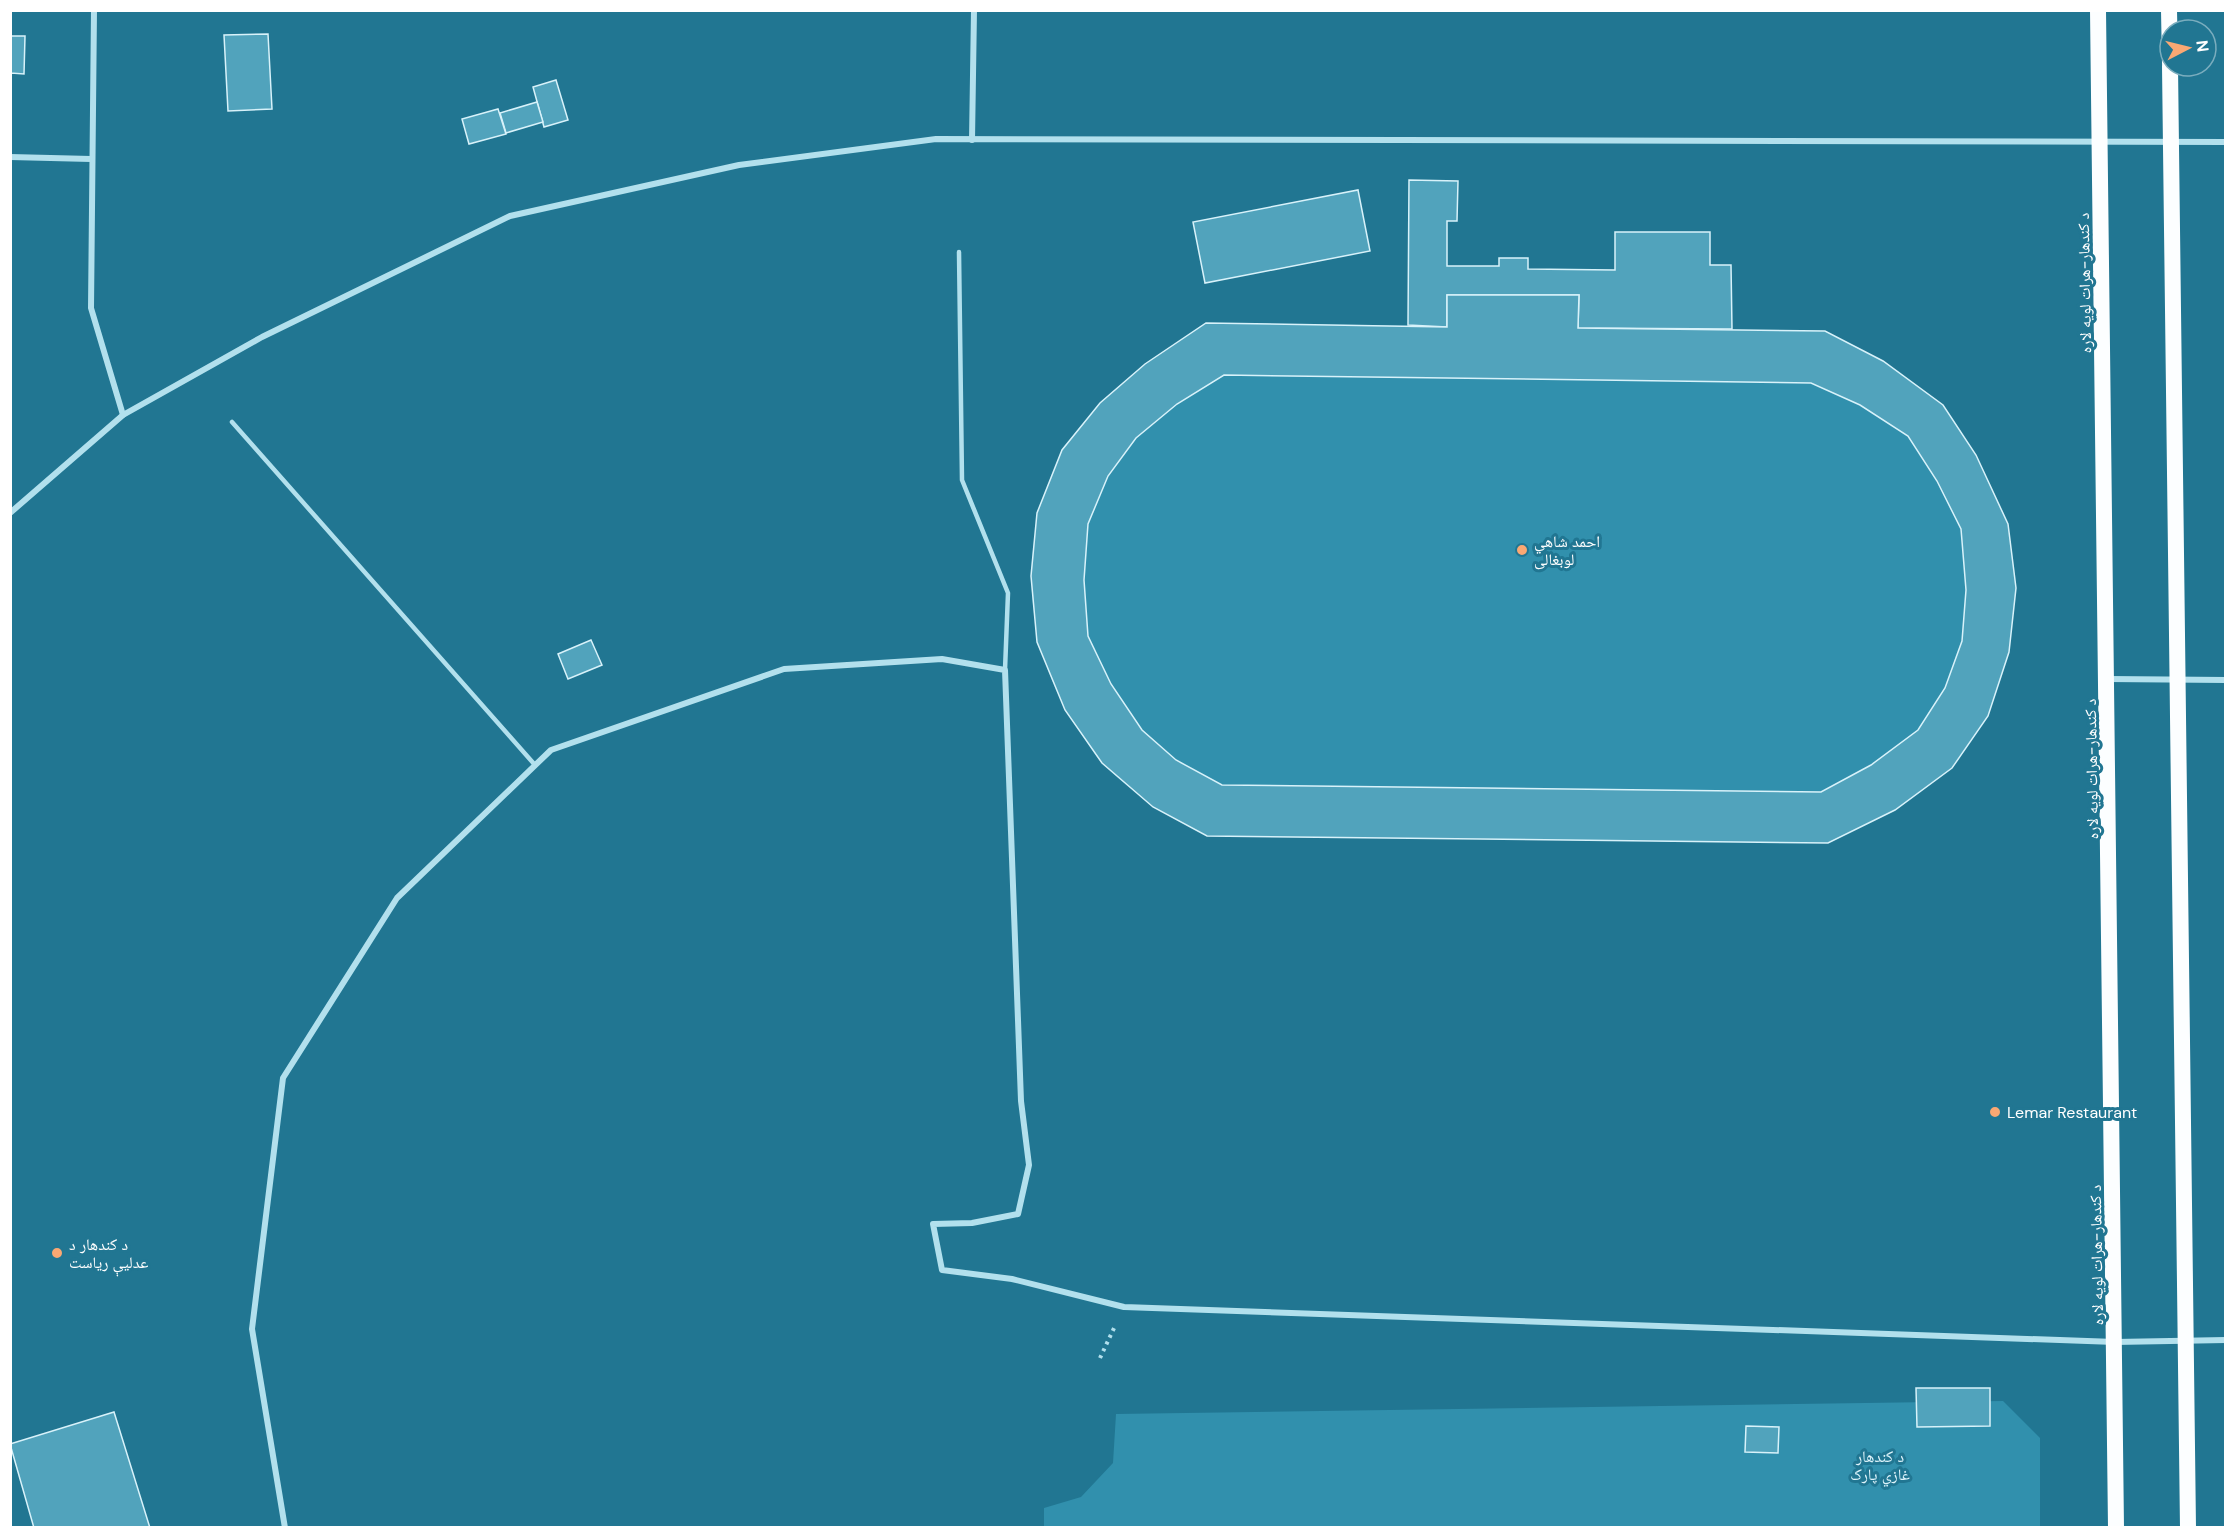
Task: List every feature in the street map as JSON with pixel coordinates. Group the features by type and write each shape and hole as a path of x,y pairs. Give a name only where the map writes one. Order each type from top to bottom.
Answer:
{"highway":[{"name":"د کندهار-هرات لويه لاره","path":"2098,10 2108,679 2116,1527"},
{"path":"2170,78 2188,1527"}],"street":[{"path":"94,10 91,308 123,415"},
{"path":"972,140 975,10"},
{"path":"10,513 123,415 262,337 510,216 739,165 936,140 2100,140 2226,142"},
{"path":"10,157 91,159"},
{"path":"285,1527 252,1329 283,1078 397,898 550,750 784,669 942,659 1005,670 1021,1101 1029,1165 1018,1214 972,1223 933,1224 942,1270 1012,1279 1124,1307 2115,1342 2226,1340"},
{"path":"2108,679 2226,680"}],"lane":[{"path":"959,252 962,480 1008,593 1005,670"},
{"path":"232,422 535,765"}],"path":[{"path":"1100,1358 1124,1307"}],"green space":[{"name":"احمد شاهي لوبغالی","path":"1206,323 1825,331 1883,361 1943,405 1976,455 2008,524 2016,588 2009,652 1988,716 1952,768 1895,810 1828,843 1207,836 1140,795 1100,761 1092,750 1064,706 1050,676 1040,645 1031,579 1033,546 1039,513 1064,448 1111,394"},
{"name":"د کندهار غازي پارک","path":"2003,1401 2040,1438 2040,1527 1044,1528 1044,1508 1081,1497 1113,1463 1116,1414"}],"building":[{"path":"268,34 272,109 228,111 224,35"},
{"path":"10,36 25,36 24,74 11,73 10,91"},
{"path":"556,80 568,120 544,127 533,87"},
{"path":"537,102 543,122 506,133 500,113"},
{"path":"498,109 506,134 469,144 462,119"},
{"path":"1409,180 1458,181 1457,221 1447,221 1447,266 1499,266 1499,258 1528,258 1528,269 1615,270 1615,232 1710,232 1710,265 1731,265 1732,329 1578,328 1579,295 1447,295 1447,327 1408,325"},
{"path":"1358,190 1370,251 1205,283 1193,222"},
{"path":"1447,295 1579,295 1578,328 1825,331 1883,361 1943,405 1976,455 2008,524 2016,588 2009,652 1988,716 1952,768 1895,810 1828,843 1207,836 1153,807 1102,763 1065,710 1037,642 1031,576 1037,513 1062,450 1100,403 1145,364 1206,323 1447,327","holes":["1224,375 1811,383 1860,405 1908,436 1937,481 1961,529 1966,590 1962,641 1945,688 1918,730 1871,765 1821,792 1222,785 1176,760 1142,730 1111,684 1088,636 1084,580 1088,524 1108,476 1136,438 1177,404"]},
{"path":"591,640 602,665 568,679 558,654"},
{"path":"1916,1388 1990,1388 1990,1426 1917,1427"},
{"path":"114,1412 150,1528 34,1528 10,1444"},
{"path":"1746,1426 1779,1427 1778,1453 1745,1452"}],"place":[{"name":"احمد شاهي لوبغالی","path":"1522,550"},
{"name":"Lemar Restaurant","path":"1995,1112"},
{"name":"د کندهار د عدلیې رياست","path":"57,1253"}]}
